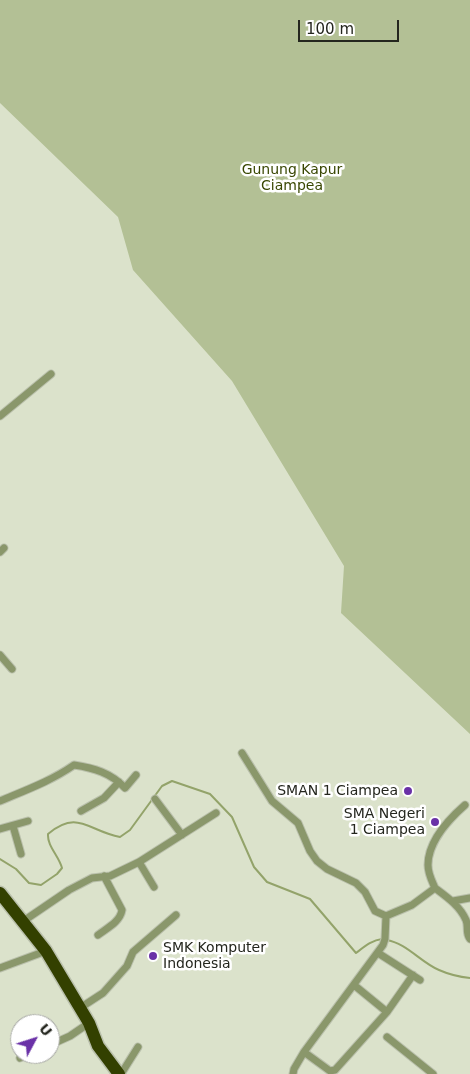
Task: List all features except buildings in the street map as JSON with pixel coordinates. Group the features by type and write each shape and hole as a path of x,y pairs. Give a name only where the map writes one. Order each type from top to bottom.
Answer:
{"highway":[{"path":"0,893 46,951 89,1023 98,1046 120,1074"}],"street":[{"path":"0,416 50,374"},
{"path":"0,655 12,669"},
{"path":"242,753 272,801 298,823 310,851 317,860 327,869 356,883 365,892 376,911 386,916 412,905 435,888"},
{"path":"0,800 60,775 74,765 94,768 112,777 127,788 136,775"},
{"path":"81,811 104,798 119,782"},
{"path":"155,799 182,835"},
{"path":"465,804 447,822 434,843 428,864 429,873 435,888 453,901 466,918 466,933 470,939"},
{"path":"22,922 69,890 92,878 110,876 139,862 216,813"},
{"path":"0,830 28,821"},
{"path":"13,826 21,854"},
{"path":"139,862 154,887"},
{"path":"98,935 116,922 121,916 122,910 104,876"},
{"path":"453,901 470,898"},
{"path":"80,1008 103,993 127,966 133,952 176,915"},
{"path":"293,1074 304,1052 378,953 384,941 386,916"},
{"path":"0,968 46,951"},
{"path":"378,953 420,980"},
{"path":"304,1052 332,1072 387,1012 413,975"},
{"path":"354,985 387,1012"},
{"path":"60,1040 89,1023"},
{"path":"387,1037 433,1074"},
{"path":"120,1074 138,1047"}],"green space":[{"name":"Gunung Kapur Ciampea","path":"0,0 470,0 470,734 341,613 344,566 232,381 133,270 118,217 0,103"}],"waterway":[{"path":"0,859 16,869 29,883 41,885 57,874 62,868 49,843 48,834 67,823 76,822 120,837 130,830 162,786 172,781 210,794 232,817 254,867 267,882 310,899 356,953 371,942 382,939"},
{"path":"386,940 407,949 432,967 454,975 470,978"}],"place":[{"name":"SMAN 1 Ciampea","path":"408,791"},
{"name":"SMA Negeri 1 Ciampea","path":"435,822"},
{"name":"SMK Komputer Indonesia","path":"153,956"}]}
